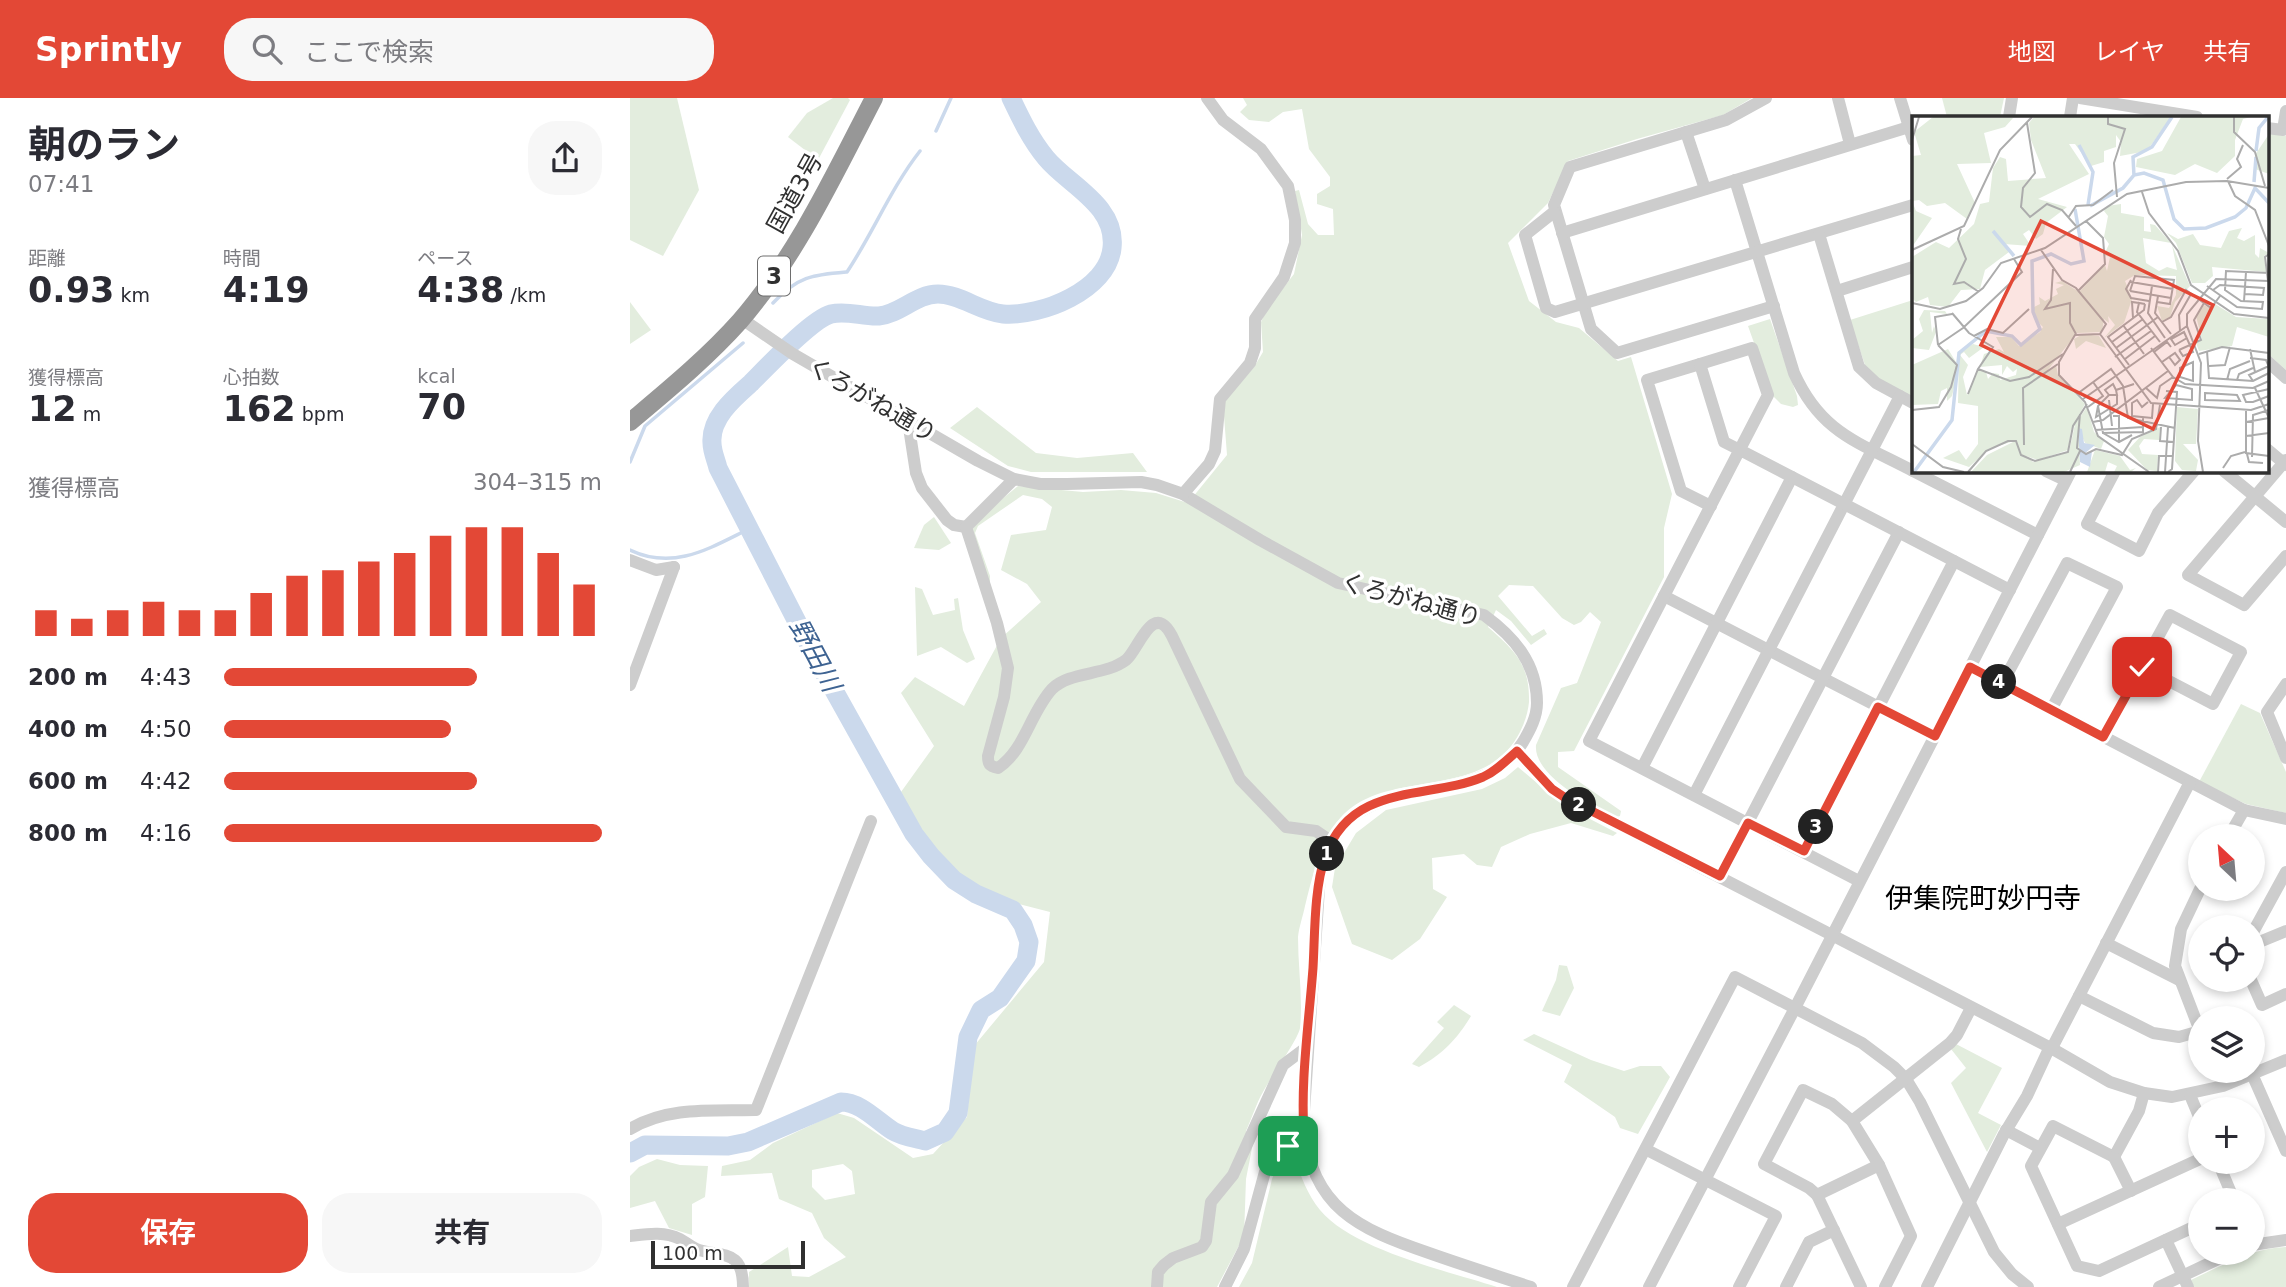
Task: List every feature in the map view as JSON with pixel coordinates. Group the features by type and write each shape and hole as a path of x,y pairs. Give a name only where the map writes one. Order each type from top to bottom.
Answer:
{"highway":[{"name":"国道3号","path":"630,422 686,374 742,319 763,292 818,207 874,98"}],"street":[{"path":"1183,494 1209,464 1215,451 1220,398 1250,363 1255,348 1255,319 1284,277 1295,243 1295,220 1288,186 1261,149 1223,120 1207,98"},
{"path":"1766,98 1726,120 1570,167 1554,205 1554,212 1591,329 1617,354 1773,306"},
{"path":"1838,98 1850,144"},
{"path":"1900,98 1912,137"},
{"path":"2009,116 2012,98"},
{"path":"2070,116 2073,98"},
{"path":"2080,98 2191,116"},
{"path":"2268,128 2283,130 2286,111"},
{"path":"1562,233 1909,127"},
{"path":"1686,132 1705,189"},
{"path":"1735,180 1794,373 1812,407 1840,433 1912,470"},
{"path":"1554,212 1525,235 1546,308 1555,312 1912,205"},
{"path":"1818,234 1859,367 1876,383 1912,402"},
{"path":"1837,291 1912,267"},
{"name":"くろがね通り","path":"742,319 793,354 1014,479 1040,484 1141,482 1157,485 1183,494 1269,546 1338,583 1484,615 1501,628 1523,652 1531,665 1537,709 1517,751 1494,770 1474,780 1387,799 1368,806 1342,827 1332,842 1320,874 1303,1126 1308,1157 1319,1183 1352,1220 1389,1240 1531,1287"},
{"path":"1711,506 1681,491 1647,380 1752,348 1768,395 1740,450 1711,506 1664,596 1589,741 1859,881"},
{"path":"2268,362 2286,378"},
{"path":"1700,364 1724,442 2010,590"},
{"path":"1694,795 1900,396"},
{"path":"908,421 916,473 922,488 947,520 954,525 966,527"},
{"path":"2268,450 2285,463 2188,575 2244,605 2286,556"},
{"path":"1915,472 2038,535"},
{"path":"2114,472 2087,524 2139,551 2158,513 2193,472"},
{"path":"2225,472 2286,522"},
{"path":"1649,1287 1796,1008 2068,475"},
{"path":"1642,768 1791,477"},
{"path":"966,527 1014,479"},
{"path":"966,527 997,622 1008,668 1004,697 988,756 991,766 998,768 1009,760 1053,688 1074,677 1095,674 1128,659 1145,631 1154,625 1162,625 1168,628 1240,779 1286,827 1316,831 1332,842"},
{"path":"1720,876 1899,533"},
{"path":"630,560 656,570 674,567 630,685"},
{"path":"1804,851 1954,561"},
{"path":"2002,684 2067,563 2117,587 2052,710"},
{"path":"1664,596 1935,736"},
{"path":"2103,737 2170,615 2241,652 2213,704 2142,667"},
{"path":"1970,667 2244,810 2286,819"},
{"path":"2286,684 2267,712 2286,758"},
{"path":"1517,751 1552,789 1564,797 2051,1048 2110,1082 2144,1093 2172,1097 2190,1095 2230,1083"},
{"path":"1927,1287 2006,1130 2190,782"},
{"path":"2236,824 2244,810"},
{"path":"630,1129 662,1115 685,1111 756,1110 871,821"},
{"path":"2262,915 2286,872"},
{"path":"2079,996 2153,1033 2179,1037 2200,1031 2175,966 2181,929 2194,901"},
{"path":"2265,940 2286,931"},
{"path":"2106,943 2179,980"},
{"path":"1573,1287 1647,1150 1735,976 1862,1043 1906,1079 1994,1252 2012,1274 2028,1287"},
{"path":"2256,992 2262,1004 2286,994"},
{"path":"1853,1121 1950,1043 1971,1007"},
{"path":"1157,1287 1158,1272 1164,1265 1173,1258 1202,1247 1206,1241 1211,1202 1233,1175 1283,1065 1307,1046"},
{"path":"2265,1069 2286,1060"},
{"path":"2257,1083 2282,1133 2286,1151"},
{"path":"1861,1287 1817,1195 1810,1188 1764,1164 1803,1090 1832,1104 1853,1121 1879,1165 1912,1236 1885,1287"},
{"path":"2114,1157 2139,1111 2144,1093"},
{"path":"2131,1191 2114,1157 2053,1126 2031,1166 2077,1266 2099,1271 2188,1230"},
{"path":"2006,1130 2040,1148"},
{"path":"1225,1287 1244,1249 1266,1168 1271,1159 1288,1146 1305,1143"},
{"path":"1647,1150 1776,1216 1739,1287"},
{"path":"1817,1195 1879,1165"},
{"path":"2058,1224 2188,1165"},
{"path":"1786,1287 1809,1242 1834,1230"},
{"path":"630,1236 657,1233 678,1237 696,1250 727,1254 734,1258 743,1279 743,1287"},
{"path":"2166,1240 2186,1281"},
{"path":"2265,1243 2286,1240"},
{"path":"2159,1287 2186,1281 2212,1265"}],"green space":[{"path":"630,98 677,98 699,190 663,256 630,240"},
{"path":"833,98 850,100 818,160 788,137 807,113"},
{"path":"1243,98 1752,98 1723,115 1568,161 1548,203 1508,243 1529,301 1556,322 1579,328 1618,361 1631,357 1672,494 1664,528 1664,577 1574,751 1558,752 1558,767 1621,811 1620,816 1594,806 1554,779 1538,757 1536,745 1561,688 1577,683 1601,622 1590,612 1574,625 1562,618 1533,586 1509,585 1498,596 1532,636 1544,629 1547,634 1531,645 1511,621 1496,610 1488,627 1513,651 1527,677 1529,702 1520,732 1503,755 1481,769 1455,778 1375,795 1352,807 1328,836 1310,885 1298,937 1300,1028 1261,1097 1246,1131 1253,1143 1246,1179 1244,1236 1217,1287 749,1287 749,1272 788,1247 792,1276 809,1277 846,1257 824,1238 812,1213 779,1199 772,1173 721,1176 722,1166 750,1160 773,1143 837,1113 854,1118 913,1158 933,1154 967,1117 974,1046 1044,962 1050,912 988,896 945,877 915,832 901,792 934,746 901,693 915,677 964,706 1001,638 1041,602 1027,584 1001,570 1011,535 1046,530 1052,507 1042,499 1023,495 978,526 975,533 990,576 990,590 972,536 974,522 1018,486 1083,492 1121,490 1156,493 1188,503 1227,455 1223,403 1254,367 1263,352 1261,322 1267,309 1294,274 1302,235 1295,191 1299,190 1308,224 1318,235 1334,235 1333,209 1317,204 1317,194 1330,186 1330,177 1309,149 1302,109 1283,112 1269,122 1249,120 1240,112 1247,105","holes":["843,1164 852,1171 855,1194 825,1200 812,1187 812,1170"]},
{"path":"1942,98 2004,98 2000,116 1947,116"},
{"path":"2268,133 2286,136 2286,370 2268,354"},
{"path":"1912,300 1912,397 1875,377 1866,368 1850,320"},
{"path":"630,302 651,330 630,344"},
{"path":"1770,319 1797,396 1798,405 1793,407 1781,404 1773,396 1748,326"},
{"path":"977,407 1036,453 1077,458 1133,453 1147,472 1031,472 1008,466 950,428"},
{"path":"934,517 951,543 939,550 914,548 924,525"},
{"path":"915,587 922,589 933,615 955,610 954,599 958,598 963,630 975,659 967,663 941,647 917,656"},
{"path":"2241,704 2260,713 2286,772 2286,813 2246,804 2199,782"},
{"path":"1518,767 1563,805 1617,833 1613,836 1571,823 1530,834 1501,847 1492,867 1477,865 1464,854 1432,858 1433,889 1447,897 1420,939 1392,960 1352,944 1332,887 1335,868 1356,833 1386,810 1482,789 1505,778"},
{"path":"1559,965 1567,966 1574,988 1560,1016 1542,1011 1556,980"},
{"path":"1454,1005 1471,1016 1460,1032 1428,1062 1419,1067 1412,1064 1444,1028 1437,1022"},
{"path":"1534,1034 1591,1060 1624,1071 1640,1066 1661,1066 1670,1077 1638,1134 1620,1128 1615,1117 1564,1082 1572,1065 1523,1040"},
{"path":"1956,1044 2002,1068 1978,1113 2001,1125 1987,1152 1951,1083 1966,1068 1951,1049"},
{"path":"1289,1155 1294,1157 1315,1204 1335,1224 1355,1237 1402,1258 1497,1287 1239,1287 1252,1263 1272,1179 1277,1166"},
{"path":"657,1159 680,1165 708,1166 705,1197 692,1204 692,1235 669,1228 655,1201 630,1208 630,1176 639,1167"},
{"path":"2286,1247 2286,1287 2194,1287 2191,1280 2223,1265 2265,1265 2265,1250"}],"waterway":[{"path":"936,131 951,98"},
{"name":"野田川","path":"630,1153 645,1145 728,1146 748,1142 841,1102 855,1105 905,1136 925,1141 945,1132 958,1113 968,1037 981,1010 1000,998 1026,961 1029,942 1023,925 1013,910 976,894 954,880 914,834 812,651 718,468 712,443 715,425 731,402 802,334 831,314 879,316 894,312 922,297 938,294 954,297 995,313 1018,314 1053,306 1086,288 1099,276 1108,263 1112,248 1112,233 1107,220 1089,197 1046,158 1031,137 1011,98"},
{"path":"773,303 790,287 806,278 847,272 900,180 920,151"},
{"path":"630,462 645,426 743,343"},
{"path":"630,550 646,556 677,558 706,550 749,529"}],"district":[{"name":"伊集院町妙円寺","path":"1983,898"}],"route":[{"path":"1288,1146 1305,1143 1303,1126 1307,1046 1320,874 1332,842 1342,827 1368,806 1406,794 1464,784 1485,776 1517,751 1552,789 1564,797 1720,876 1748,823 1804,851 1878,707 1935,736 1970,667 2103,737 2142,667"}]}
